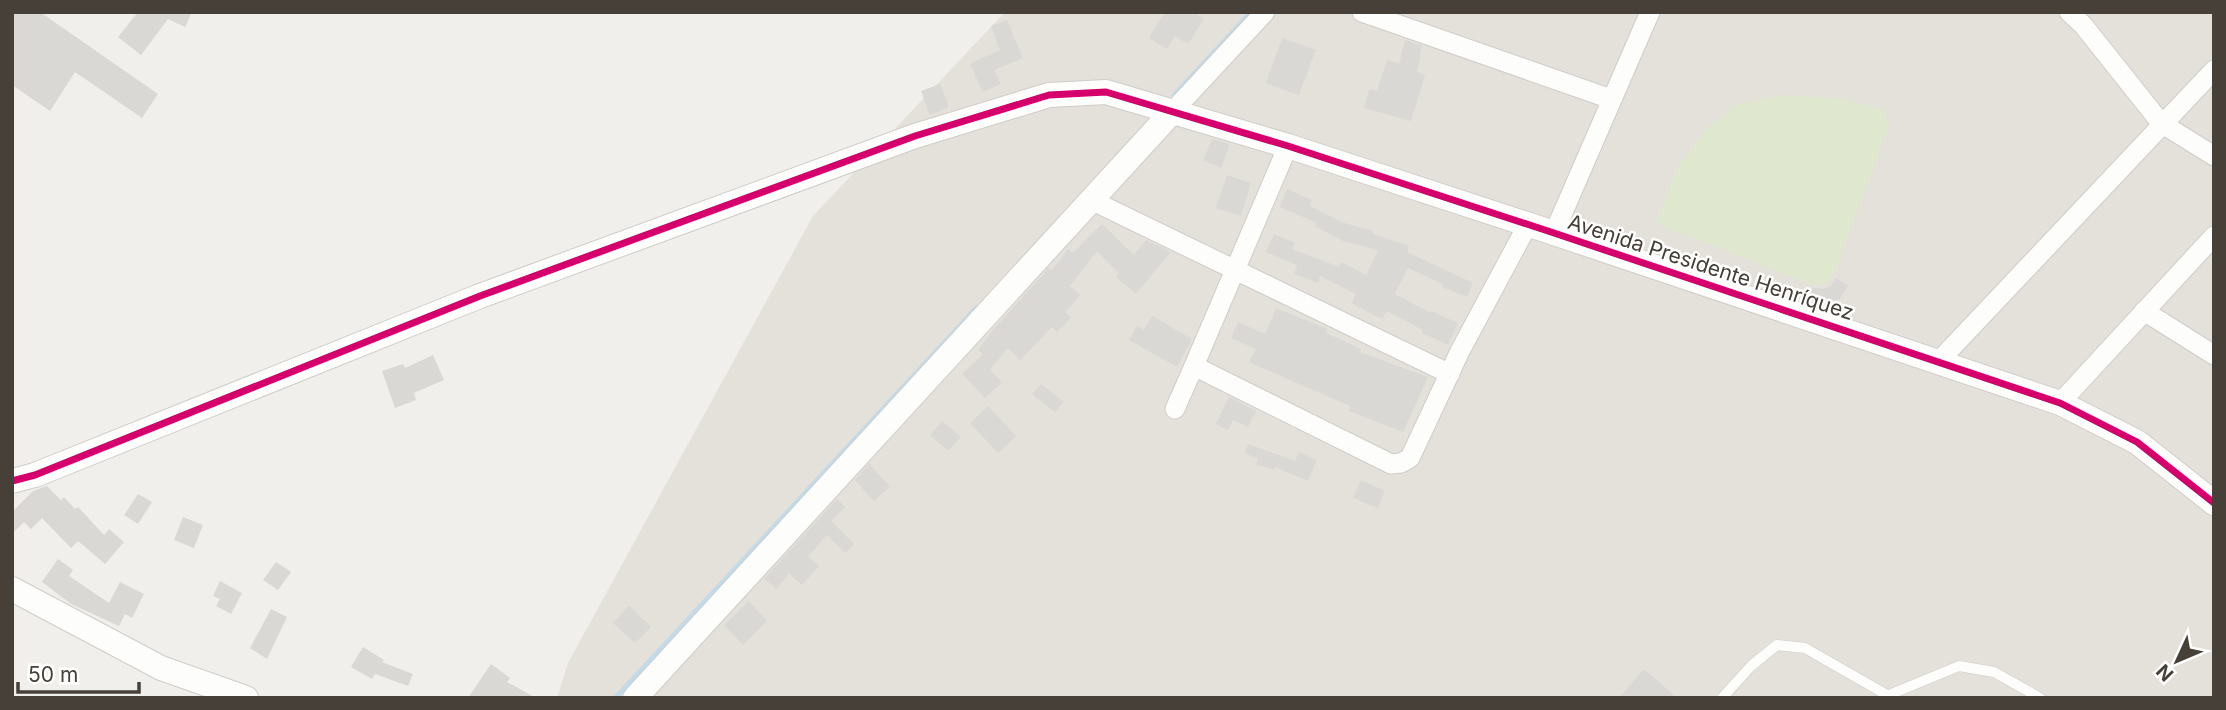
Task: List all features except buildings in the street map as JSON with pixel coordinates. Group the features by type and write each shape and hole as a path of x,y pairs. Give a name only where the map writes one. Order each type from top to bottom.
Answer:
{"street":[{"path":"635,698 1265,12"},
{"path":"1362,12 1611,99"},
{"path":"1554,233 1650,12"},
{"path":"2069,12 2083,24 2161,123 2214,156"},
{"path":"1939,361 2161,123 2214,70"},
{"name":"Avenida Presidente Henríquez","path":"12,481 34,475 480,296 915,136 1049,95 1106,92 1288,146 2060,403 2137,442 2214,503"},
{"path":"1175,409 1288,146"},
{"path":"1093,201 1450,374"},
{"path":"1194,366 1391,464 1401,463 1410,458 1504,266 1528,226"},
{"path":"2060,403 2214,236"},
{"path":"2144,311 2214,355"},
{"path":"12,589 161,668 246,698"}],"lane":[{"path":"1722,698 1751,666 1777,645 1805,648 1885,696 1959,666 1994,672 2040,698"}],"shaded area":[{"path":"1005,12 2214,12 2214,698 557,698 568,663 813,216"}],"green space":[{"path":"1785,95 1836,98 1883,109 1889,125 1833,276 1825,285 1812,285 1656,223 1675,171 1705,129 1740,103"}],"waterway":[{"path":"1174,95 1251,12"},
{"path":"615,698 976,308"}],"cycle path":[{"path":"12,481 35,475 480,296 915,136 1049,95 1106,92 1288,146 2060,403 2137,442 2214,503"}]}
